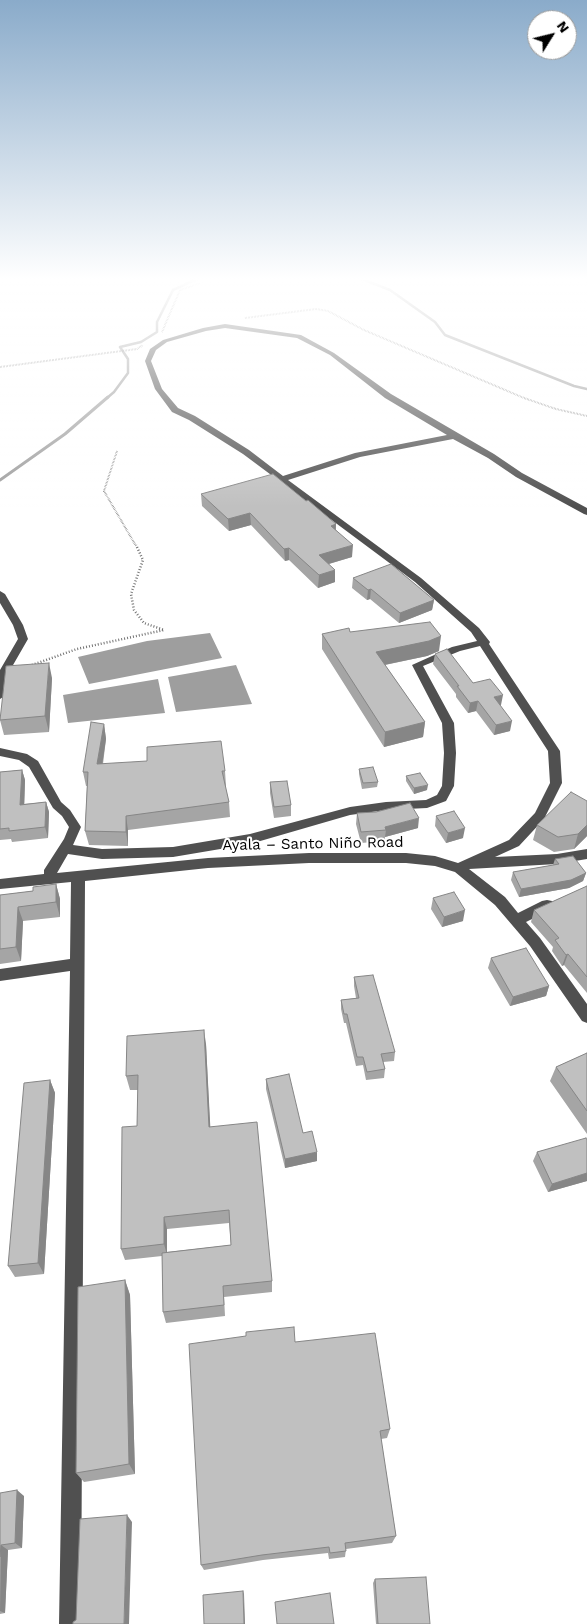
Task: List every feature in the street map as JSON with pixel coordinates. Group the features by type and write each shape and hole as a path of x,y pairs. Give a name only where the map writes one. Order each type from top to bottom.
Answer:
{"street":[{"path":"151,355 148,362 159,389 175,410 192,418 232,443 282,479 418,580 476,630 554,751 556,783 540,816 514,843 472,864 459,868"},
{"path":"333,355 388,396 491,456 519,475 587,512"},
{"path":"282,479 358,455 454,436"},
{"path":"0,594 18,625 23,639 4,672 0,695"},
{"path":"64,849 102,854 173,852 250,839 350,811 386,806 427,804 442,798 448,786 450,752 448,723 417,665 456,649 485,642"},
{"path":"0,752 23,758 34,764 57,805 66,813 75,827 70,840 51,870 50,878"},
{"path":"472,864 557,859 587,854"},
{"name":"Ayala – Santo Niño Road","path":"0,884 208,863 309,858 406,858 435,861 459,868 500,901 534,942 587,1016"},
{"path":"70,1624 78,877"},
{"path":"516,920 560,899"},
{"path":"0,975 77,964"}],"path":[{"path":"0,367 93,355"},
{"path":"422,355 511,393 556,409 587,416"},
{"path":"26,668 45,659 77,649 164,630 144,623 134,610 131,594 143,560 129,532 114,511 104,491 117,451"}],"shaded area":[{"path":"210,633 222,658 89,684 78,657 147,641"},
{"path":"236,665 252,704 176,712 168,677"},
{"path":"158,679 165,713 68,723 63,695"}],"building":[{"path":"273,474 336,524 331,526 353,545 319,555 335,570 319,575 289,548 284,549 250,513 228,519 201,494"},
{"path":"391,564 434,600 400,613 371,589 368,590 353,578"},
{"path":"430,622 441,636 429,641 376,652 425,722 385,732 322,634 349,628 350,632"},
{"path":"447,649 473,683 490,679 503,695 494,697 512,721 496,725 478,701 470,703 435,654"},
{"path":"49,663 45,716 0,720 6,666"},
{"path":"91,722 104,724 97,764 147,761 147,747 221,741 225,771 222,771 229,802 126,816 126,832 85,831 88,772 83,772"},
{"path":"373,767 378,782 363,783 359,769"},
{"path":"22,770 20,805 46,802 45,827 9,831 9,828 0,829 0,772"},
{"path":"420,773 428,785 414,788 406,776"},
{"path":"287,781 291,805 274,807 270,782"},
{"path":"571,792 587,801 587,825 578,834 558,837 537,825"},
{"path":"410,803 419,818 385,827 386,830 361,832 357,813 376,812"},
{"path":"454,811 465,828 448,833 436,816"},
{"path":"573,856 586,873 571,880 521,889 513,872 559,864 555,859"},
{"path":"56,884 56,902 18,907 16,947 0,949 0,895 33,891 33,887"},
{"path":"587,886 587,977 568,954 566,955 555,940 559,938 534,910"},
{"path":"454,892 465,910 444,917 433,898"},
{"path":"526,948 549,986 513,997 491,958"},
{"path":"373,975 395,1052 381,1054 385,1069 367,1072 363,1057 357,1057 347,1014 344,1014 341,1000 359,998 354,977"},
{"path":"204,1030 209,1127 257,1122 272,1281 223,1286 224,1305 163,1312 162,1253 231,1245 229,1210 164,1217 164,1244 121,1249 122,1127 137,1126 138,1075 126,1076 127,1036"},
{"path":"587,1053 587,1111 556,1067"},
{"path":"289,1074 303,1133 312,1131 317,1152 285,1159 266,1079"},
{"path":"50,1080 38,1263 8,1266 24,1083"},
{"path":"586,1138 587,1173 552,1184 537,1152"},
{"path":"125,1280 129,1464 76,1473 78,1287"},
{"path":"294,1327 295,1342 375,1333 390,1429 380,1431 396,1536 345,1543 346,1551 330,1553 329,1547 201,1565 189,1344 246,1336 246,1332"},
{"path":"17,1490 15,1543 1,1545 0,1557 0,1493"},
{"path":"127,1515 124,1624 73,1624 76,1620 80,1519"},
{"path":"426,1577 430,1624 378,1624 375,1579"},
{"path":"243,1591 244,1624 204,1624 203,1595"},
{"path":"330,1593 334,1624 277,1624 275,1602"}],"waterway":[{"path":"107,398 114,392 128,373 128,359 125,355"},
{"path":"495,355 574,386 587,389"},
{"path":"0,480 65,434 108,397"}]}
